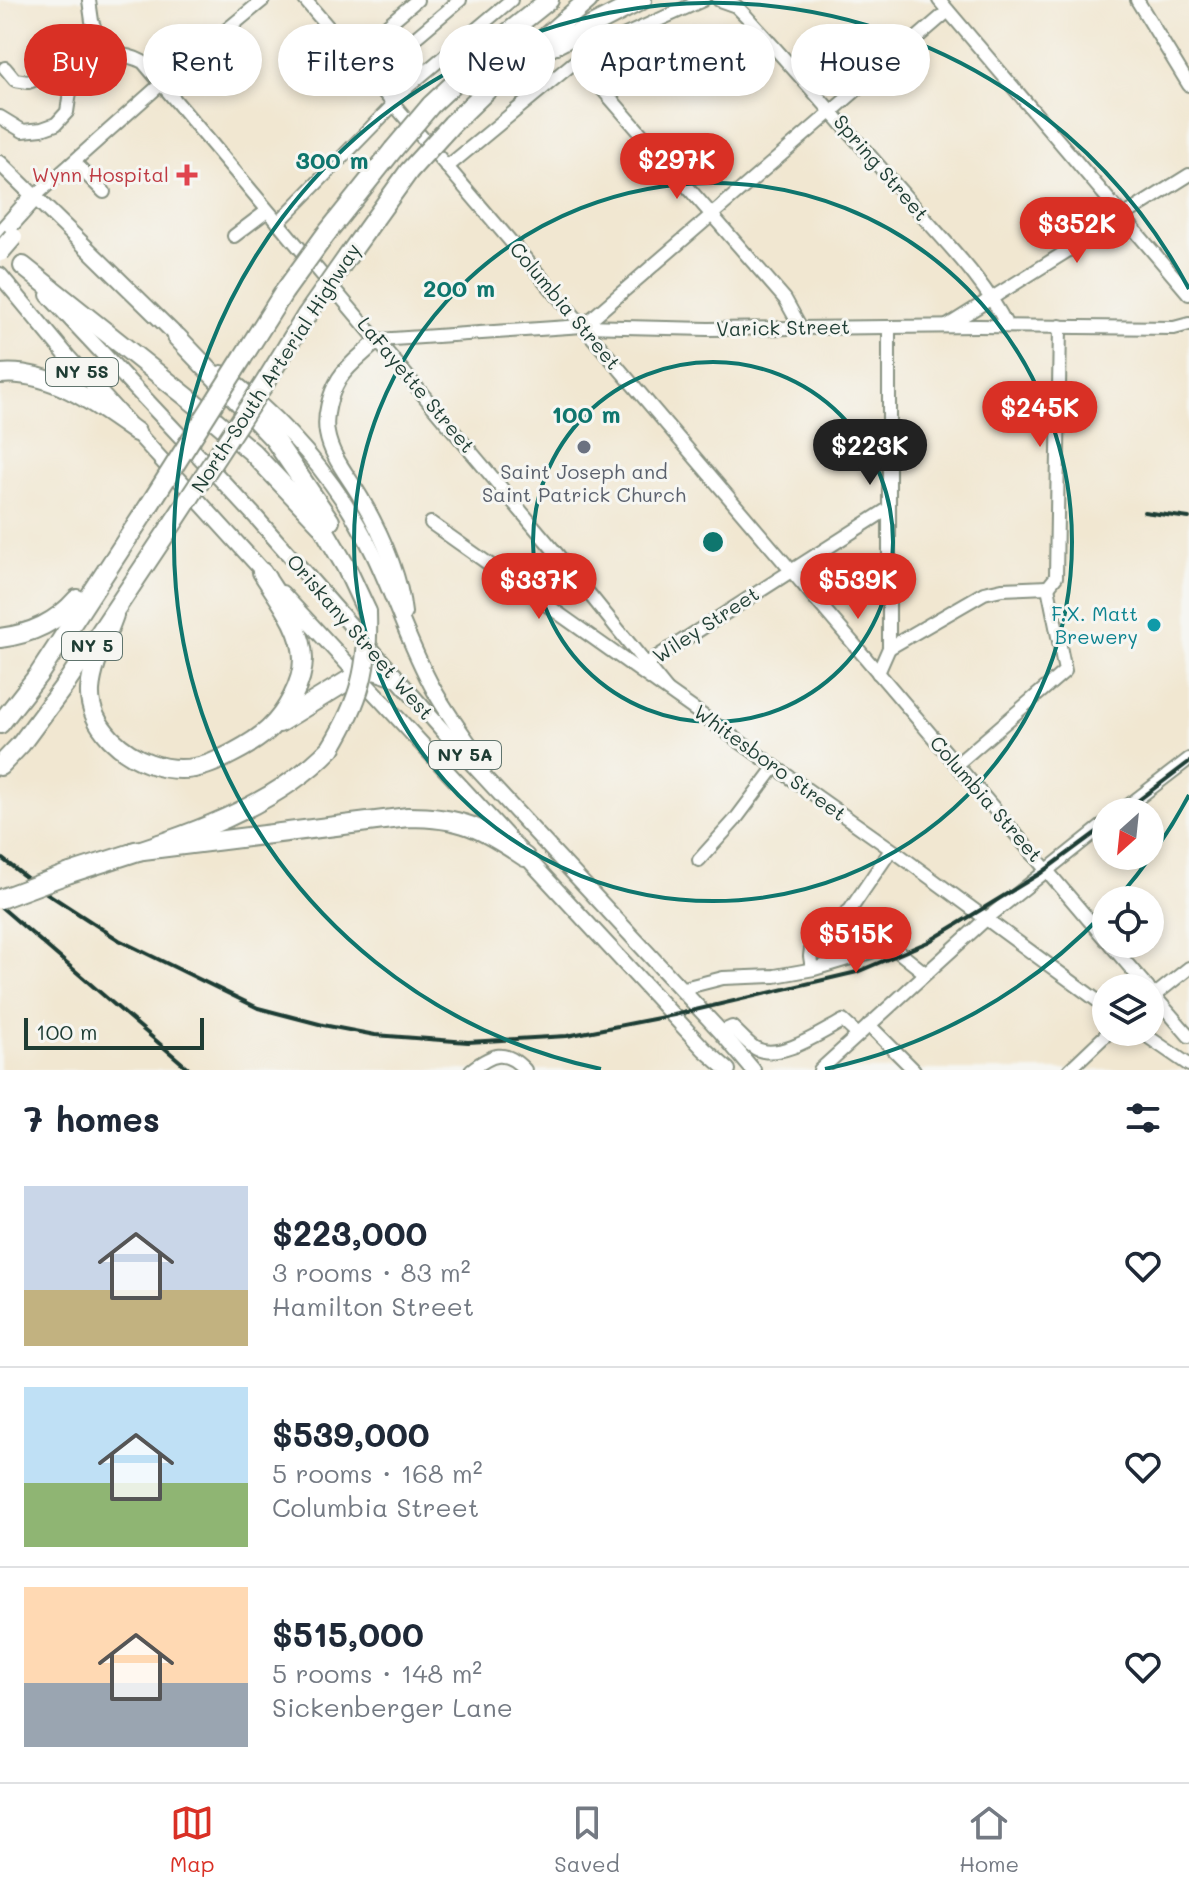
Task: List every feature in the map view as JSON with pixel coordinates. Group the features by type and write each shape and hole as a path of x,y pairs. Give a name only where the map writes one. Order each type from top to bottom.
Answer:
{"highway":[{"name":"North-South Arterial Highway","path":"0,724 33,682 284,292 326,234 431,105 509,32 549,0"},
{"name":"North-South Arterial Highway","path":"555,29 588,0"},
{"path":"555,45 642,0"},
{"name":"North-South Arterial Highway","path":"0,766 42,717 114,615 306,316 409,171 481,96"},
{"path":"0,252 5,235 38,200"},
{"path":"23,266 252,452 322,526 367,612"},
{"path":"0,899 240,812 286,787 331,748 351,715 361,686 368,643 367,612 358,574 318,502 274,439 177,337"},
{"path":"0,374 31,375 56,383 107,411 136,432"},
{"path":"0,638 40,629 55,620 116,555"},
{"path":"262,572 293,624 301,643 303,661 301,675 287,707 269,730"},
{"path":"114,615 93,677 91,706 103,730 128,753 159,766 196,768 213,763 357,675 374,670 393,676"},
{"path":"135,851 408,817 439,817 463,822 483,831 525,857"}],"main road":[{"path":"0,163 177,337 246,391 294,436 324,473 355,519 434,689 509,804"},
{"name":"Oriskany Street West","path":"5,235 23,266 255,516 509,804 680,989 726,1029 753,1070"},
{"name":"Oriskany Street West","path":"0,275 262,572 704,1049 728,1070"},
{"path":"378,340 352,363 338,381 329,406 327,431 330,446 362,500 389,555 402,597 405,626"}],"street":[{"path":"89,0 93,24"},
{"path":"234,24 263,0"},
{"name":"Columbia Street","path":"305,0 326,24"},
{"path":"389,24 417,0"},
{"path":"278,223 393,103 511,0"},
{"path":"650,24 703,0"},
{"name":"Spring Street","path":"719,0 736,6 832,112 991,298 1007,326"},
{"path":"939,0 1189,294"},
{"path":"1137,0 1189,85"},
{"path":"423,30 457,1"},
{"path":"583,326 948,11"},
{"path":"447,167 571,65"},
{"path":"5,68 15,80 24,81"},
{"path":"0,117 23,131 42,129 56,124 67,112 69,96"},
{"path":"38,200 70,165 148,96"},
{"name":"LaFayette Street","path":"171,96 557,554 667,690"},
{"name":"Columbia Street","path":"387,96 1092,923"},
{"path":"609,96 785,299 801,328"},
{"path":"70,165 104,192"},
{"path":"947,326 1189,175"},
{"path":"234,236 267,211"},
{"name":"Varick Street","path":"378,340 583,326 708,329 947,326 1174,328 1189,324"},
{"path":"889,648 984,593 1048,587 1056,577 1060,326"},
{"path":"878,673 889,648 889,327"},
{"name":"Wiley Street","path":"646,664 888,509"},
{"name":"Whitesboro Street","path":"431,523 1092,997"},
{"path":"957,764 1065,671 1048,587"},
{"path":"1138,798 1189,759"},
{"path":"699,860 735,820 774,768"},
{"path":"820,1070 986,919 1092,834"},
{"path":"812,969 812,941 850,910 891,850"},
{"path":"680,989 723,978 812,969 891,946 925,973"},
{"name":"Columbia Street","path":"1121,958 1134,974"},
{"path":"1164,984 1189,968"},
{"name":"Columbia Street","path":"1164,1008 1189,1036"},
{"path":"726,1029 756,1049 769,1052 786,1050 843,1021 858,1035"},
{"path":"869,1025 914,1070"},
{"path":"1069,1070 1094,1046"},
{"path":"1161,1046 1189,1065"},
{"path":"471,1070 494,1056 503,1055 512,1058 525,1070"}],"railway":[{"path":"1144,512 1189,518"},
{"path":"1141,798 1189,762"},
{"path":"0,857 42,890 119,940 258,1008 375,1035 468,1042 567,1036 674,1015 857,972 928,942 1041,873 1092,835"},
{"path":"0,906 190,1070"}],"place":[{"name":"Wynn Hospital","path":"187,175"},
{"name":"Saint Joseph and Saint Patrick Church","path":"584,447"},
{"name":"F.X. Matt Brewery","path":"1154,625"}]}
